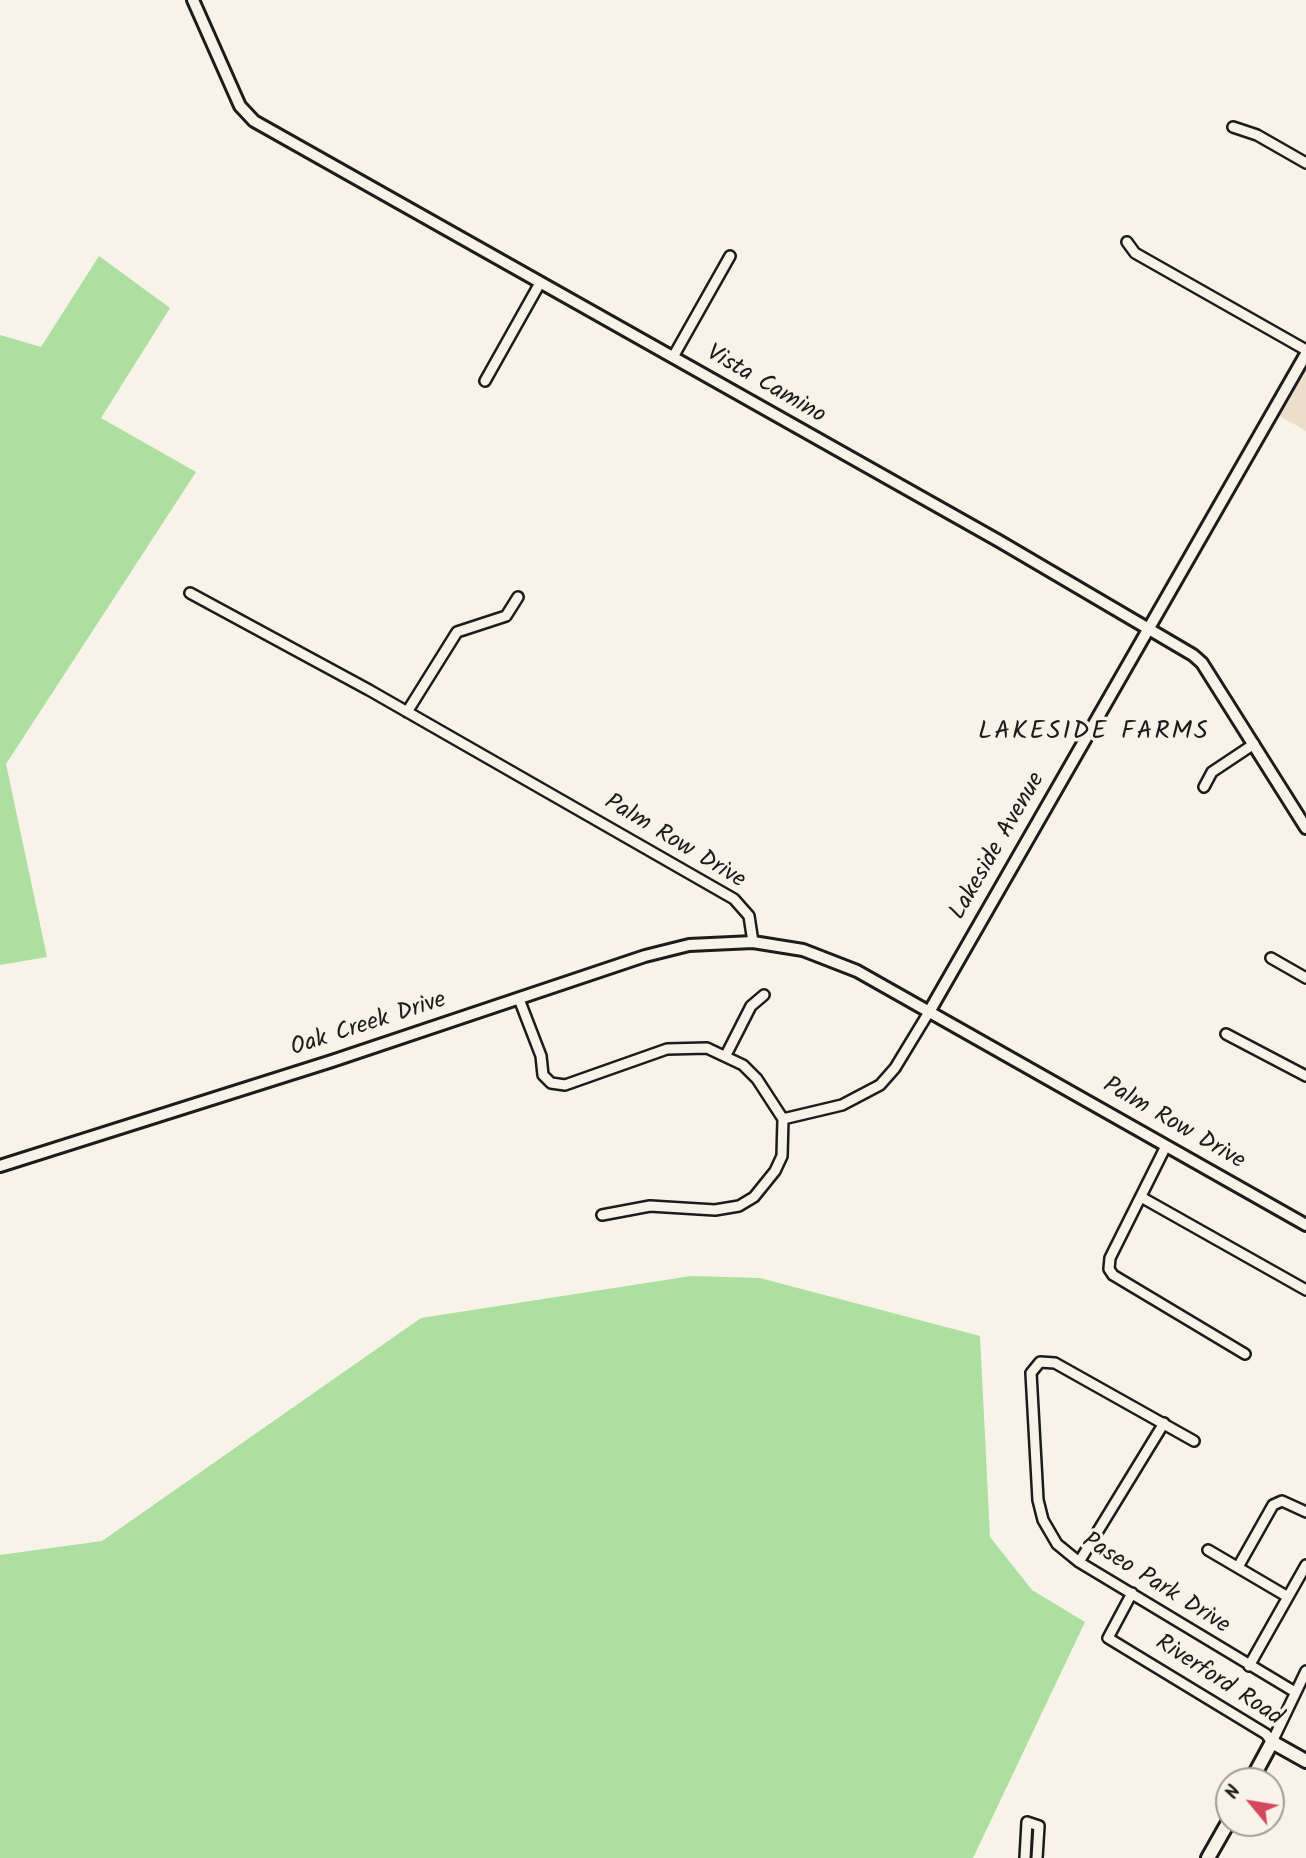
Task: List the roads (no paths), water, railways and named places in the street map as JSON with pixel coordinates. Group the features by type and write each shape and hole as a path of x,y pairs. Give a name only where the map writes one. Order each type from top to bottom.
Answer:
{"main road":[{"name":"Riverford Road","path":"1272,1742 1306,1761"},
{"path":"1259,1767 1272,1742"},
{"path":"1208,1858 1220,1837"}],"street":[{"name":"Vista Camino","path":"193,0 246,114 1148,629 1202,663 1306,828"},
{"path":"1233,127 1257,135 1306,163"},
{"path":"1128,242 1135,253 1306,352"},
{"path":"673,357 730,256"},
{"path":"485,381 540,283"},
{"name":"Lakeside Avenue","path":"783,1119 842,1105 880,1085 895,1068 1306,352"},
{"name":"Palm Row Drive","path":"190,593 407,712 734,899 749,916 753,942 793,948 830,959 1306,1225"},
{"path":"407,712 457,632 506,616 518,597"},
{"path":"1204,787 1212,772 1254,744"},
{"name":"Oak Creek Drive","path":"0,1166 645,956 689,945 753,942"},
{"path":"1270,958 1306,978"},
{"path":"726,1055 751,1006 764,995"},
{"path":"519,999 541,1056 543,1075 554,1085 565,1085 667,1049 707,1048 726,1055 757,1079 783,1119 785,1136 779,1164 766,1185 739,1206 715,1210 650,1206 602,1214"},
{"path":"1226,1034 1306,1076"},
{"path":"1166,1146 1109,1262 1111,1272 1245,1354"},
{"path":"1141,1197 1306,1290"},
{"name":"Paseo Park Drive","path":"1194,1441 1055,1363 1040,1362 1031,1373 1038,1500 1043,1520 1057,1544 1079,1562 1295,1692"},
{"path":"1079,1562 1164,1423"},
{"path":"1238,1567 1273,1505 1282,1501 1306,1512"},
{"path":"1208,1550 1288,1597"},
{"path":"1249,1666 1306,1565"},
{"name":"Riverford Road","path":"1132,1593 1108,1637 1266,1734 1272,1742"},
{"path":"1272,1742 1306,1671"},
{"path":"1025,1858 1027,1822 1039,1826 1037,1858"}],"district":[{"name":"LAKESIDE FARMS","path":"1094,734"}]}
